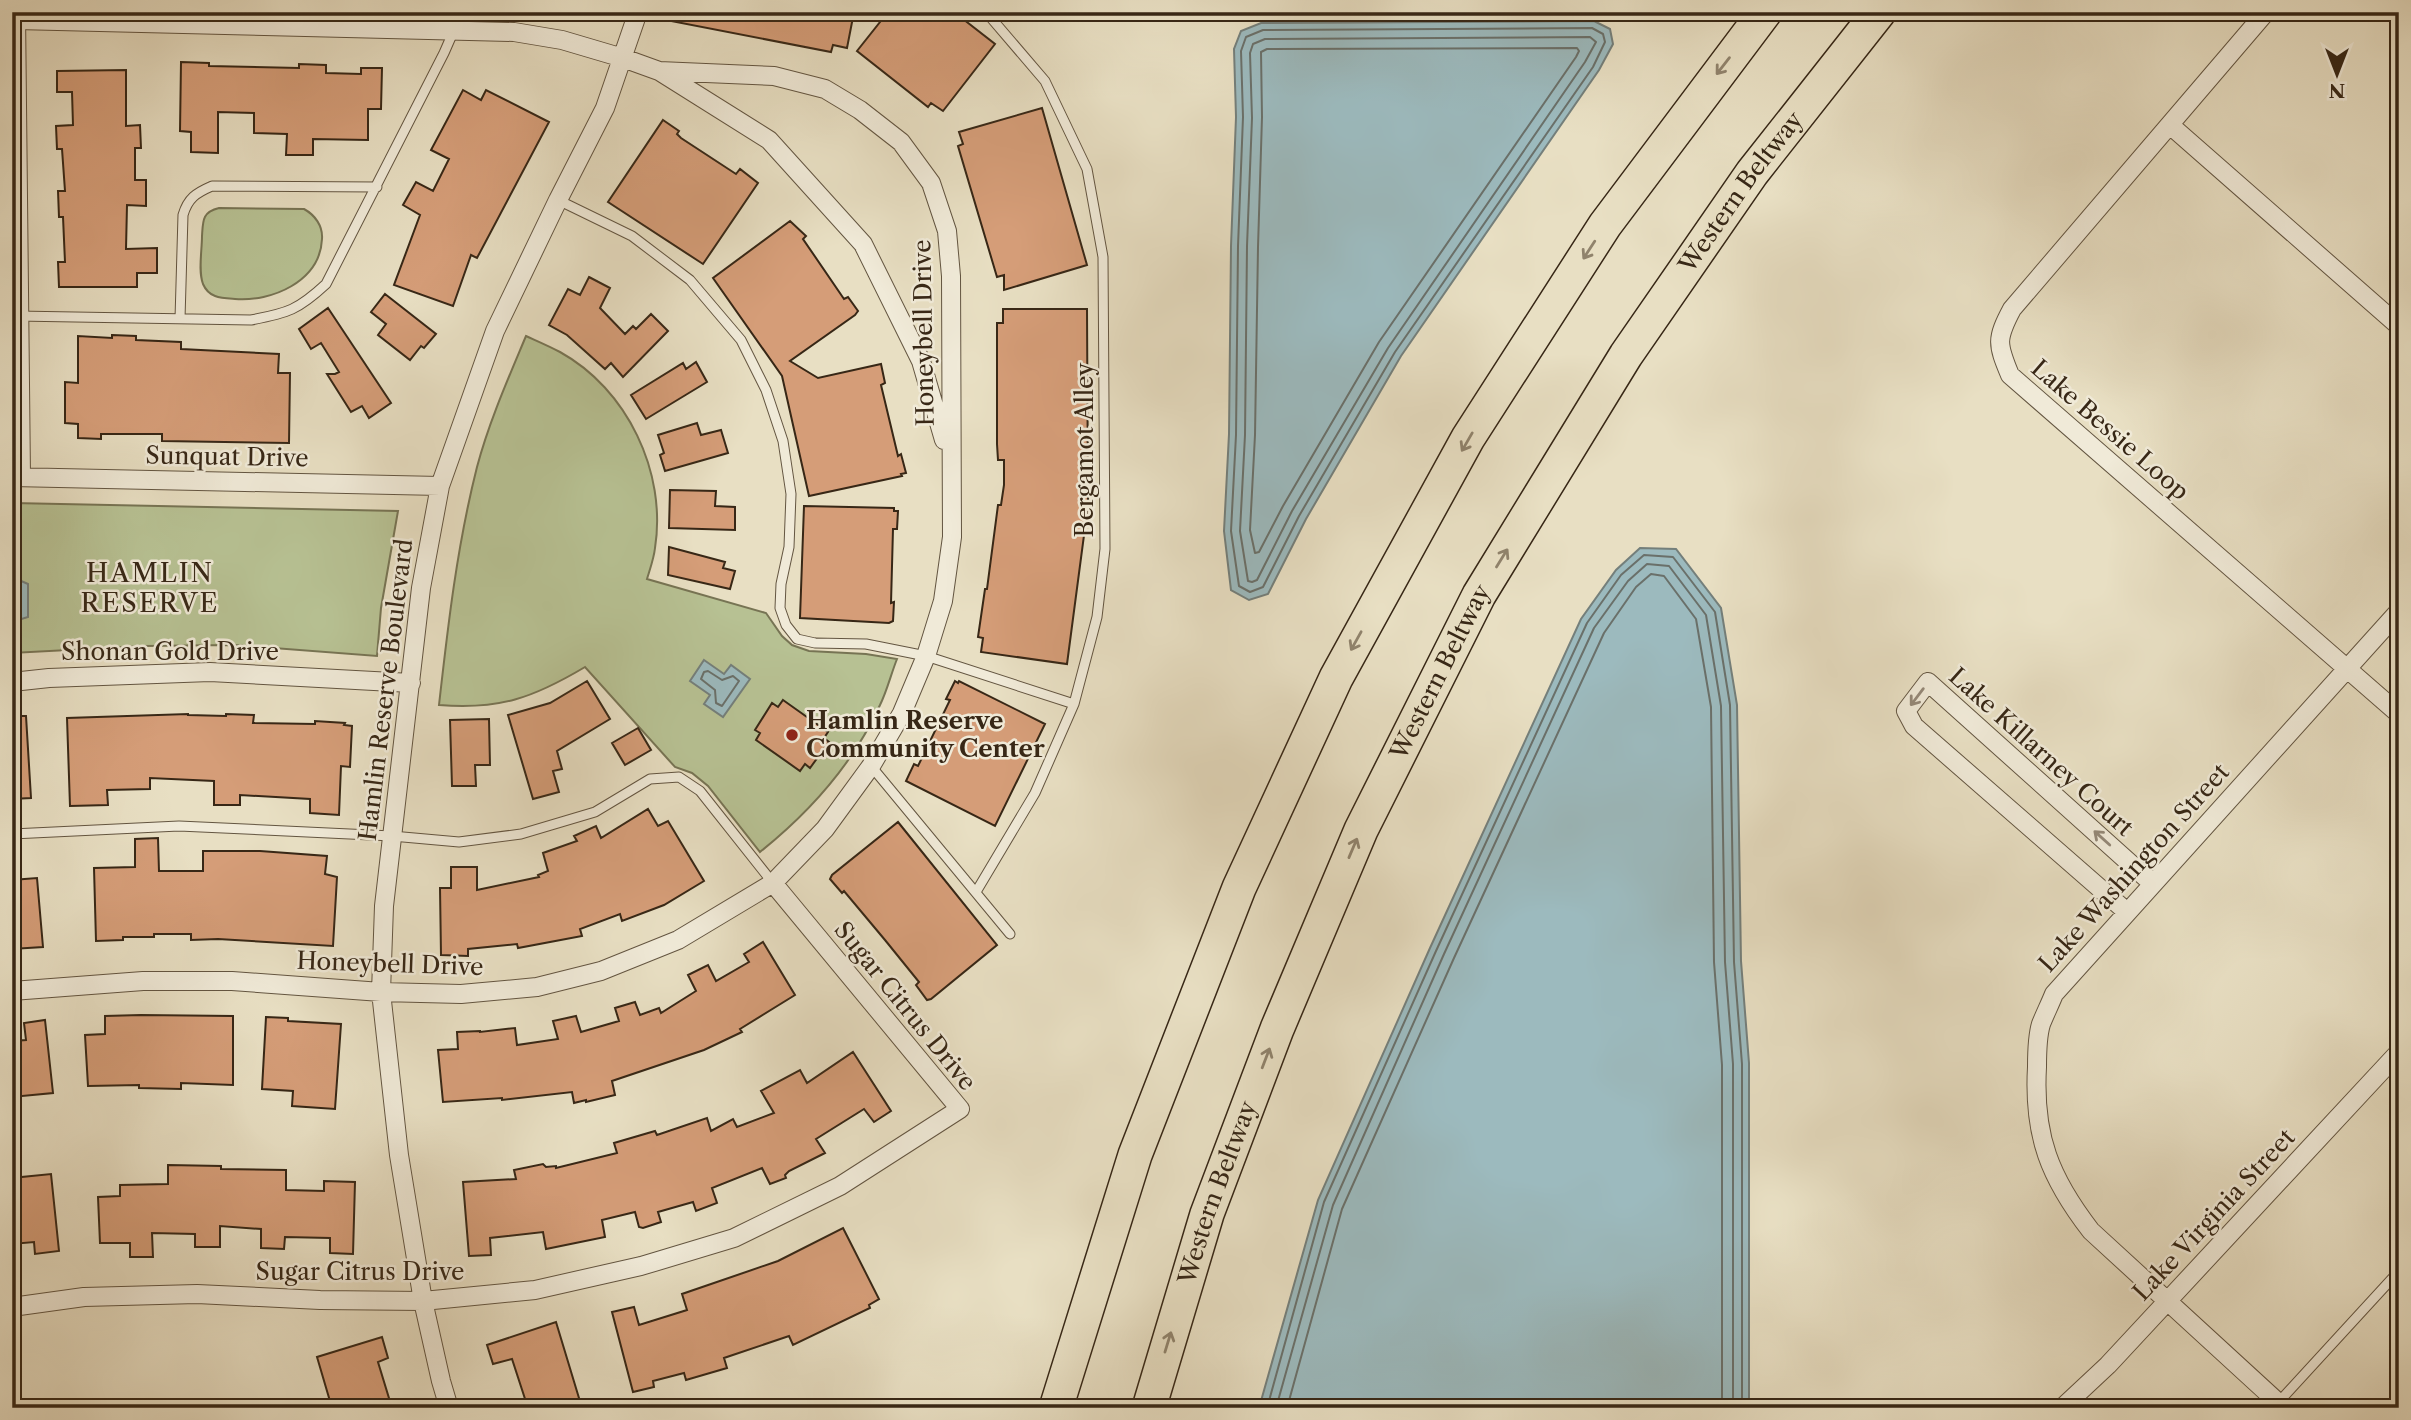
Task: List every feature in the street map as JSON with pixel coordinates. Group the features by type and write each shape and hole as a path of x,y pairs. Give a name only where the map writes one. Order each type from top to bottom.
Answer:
{"highway":[{"path":"1056,1408 1135,1156 1239,888 1336,678 1468,438 1598,236 1765,12"},
{"name":"Western Beltway","path":"1149,1408 1207,1214 1277,1030 1361,830 1479,595 1626,355 1752,173 1879,12"}],"street":[{"name":"Hamlin Reserve Boulevard","path":"449,1408 440,1381 423,1301 399,1156 381,992 384,906 421,588 440,486 495,331 605,108 638,12"},
{"name":"Lake Bessie Loop","path":"2266,12 2012,309 1999,333 2001,354 2010,375 2399,714"},
{"name":"Honeybell Drive","path":"16,16 459,21 562,40 659,71 769,140 863,244 921,360 950,461"},
{"path":"16,16 17,477"},
{"name":"Honeybell Drive","path":"12,991 143,981 232,981 461,995 537,987 601,971 678,940 773,883 825,829 871,766 902,713 926,656 943,601 952,537 951,276 947,231 931,183 901,142 860,110 824,89 774,76 659,71"},
{"path":"2170,125 2399,326"},
{"name":"Sunquat Drive","path":"17,477 440,486"},
{"name":"Lake Washington Street","path":"2279,1406 2091,1231 2070,1204 2053,1173 2040,1138 2035,1092 2040,1027 2054,995 2399,611"},
{"name":"Shonan Gold Drive","path":"12,682 49,677 210,672 411,683"},
{"name":"Lake Killarney Court","path":"2127,912 1914,726 1906,711 1928,682 2153,884"},
{"name":"Sugar Citrus Drive","path":"12,1307 84,1297 197,1294 320,1300 423,1301 535,1290 641,1266 734,1238 840,1186 960,1110 773,883"},
{"name":"Lake Virginia Street","path":"2062,1408 2108,1365 2399,1052"}],"lane":[{"name":"Bergamot Alley","path":"975,892 1035,793 1074,704 1097,617 1105,549 1103,257 1087,169 1045,80 986,12"},
{"path":"16,316 251,320 286,313 306,303 326,284 459,21"},
{"path":"180,319 183,215 187,201 196,193 212,186 377,187"},
{"path":"558,200 632,236 690,280 741,340 766,390 783,441 791,494 789,547 781,584 780,608 786,625 797,639 815,643 866,644 926,656 1074,704"},
{"path":"871,766 1010,934"},
{"path":"12,834 179,826 392,836 459,842 521,834 595,811 650,779 679,777 700,791 773,883"},
{"path":"2279,1406 2399,1271"}],"green space":[{"path":"219,208 308,211 318,221 322,234 319,254 313,267 291,286 264,297 235,299 212,295 203,284 201,273 203,226 206,215"},
{"path":"526,336 560,352 584,368 623,410 637,435 648,462 655,491 657,519 654,552 647,579 766,613 792,645 809,651 866,654 897,659 885,694 869,727 843,767 813,803 760,852 708,786 692,773 675,767 585,667 549,687 515,699 480,706 439,705 454,586 477,467 499,401"},
{"path":"12,503 398,511 381,608 377,656 234,645 144,646 12,653"}],"water":[{"path":"1594,21 1610,29 1613,44 1599,70 1401,356 1306,519 1268,594 1249,600 1231,590 1224,531 1229,434 1231,246 1236,117 1234,49 1241,31 1261,23"},
{"path":"1640,548 1676,549 1721,608 1737,705 1741,961 1749,1063 1749,1408 1259,1408 1318,1200 1581,619 1616,570"},
{"path":"12,577 28,584 28,617 12,622"},
{"path":"704,660 724,674 731,665 750,679 723,717 704,704 710,695 690,681"}],"building":[{"path":"672,12 854,12 847,48 833,45 831,52 671,21"},
{"path":"888,12 954,12 995,44 943,111 931,103 928,107 857,51"},
{"path":"181,62 209,63 209,66 299,68 299,64 326,65 326,73 361,74 361,68 382,68 381,109 368,109 368,140 313,139 313,155 286,155 287,134 254,133 254,113 218,112 218,153 191,152 191,132 180,131"},
{"path":"126,70 126,126 140,125 141,148 135,148 135,180 146,180 146,206 127,205 126,249 157,248 157,273 137,273 137,287 59,287 58,262 65,262 63,217 59,217 58,191 65,191 62,149 57,149 56,126 73,125 72,92 57,92 57,71"},
{"path":"463,90 481,100 486,90 549,122 477,258 471,255 453,306 394,285 420,215 403,205 416,182 433,191 449,159 431,150"},
{"path":"1042,108 1087,265 1004,290 1004,275 997,277 958,146 963,144 959,132"},
{"path":"663,120 679,131 677,134 681,138 736,174 740,169 758,183 703,264 608,202"},
{"path":"790,221 806,236 803,239 844,299 848,297 858,311 790,361 818,378 881,364 885,383 881,385 898,456 901,454 906,473 901,474 902,476 809,496 782,376 713,278"},
{"path":"589,277 610,288 600,308 625,334 633,326 636,329 651,314 668,331 623,377 611,363 605,369 567,335 549,325 568,289 580,295"},
{"path":"385,294 436,334 424,348 421,346 410,360 378,335 386,324 371,312"},
{"path":"328,308 391,403 369,418 362,406 351,412 327,374 339,372 321,343 311,349 299,329"},
{"path":"1003,309 1087,309 1088,505 1067,664 981,652 983,638 978,637 998,505 1001,505 1004,485 1004,460 998,460 997,444 997,323 1003,323"},
{"path":"112,335 136,336 136,340 181,342 181,349 279,354 278,373 290,373 289,443 162,441 162,434 101,434 101,439 78,438 78,424 65,423 65,382 78,383 78,336 112,338"},
{"path":"696,362 707,382 646,419 631,395 683,363 686,369"},
{"path":"697,423 701,435 721,430 728,453 665,471 660,455 664,453 658,435"},
{"path":"670,490 716,491 715,506 735,507 735,530 669,528"},
{"path":"804,506 894,508 894,511 898,511 897,529 893,529 893,621 889,623 800,618"},
{"path":"669,547 725,562 723,568 735,571 730,589 668,575"},
{"path":"587,681 610,719 557,751 562,769 553,771 559,792 533,799 508,715 550,703"},
{"path":"955,681 1045,724 995,826 906,781 914,764 918,766 950,700 946,699"},
{"name":"Hamlin Reserve Community Center","path":"783,700 828,732 824,738 829,742 810,768 805,764 800,771 756,740 760,733 755,730 772,703 778,707"},
{"path":"254,715 253,723 315,724 315,721 352,726 350,767 341,766 339,815 310,813 310,799 240,795 240,805 214,805 214,781 150,778 150,789 107,790 108,805 70,806 67,718"},
{"path":"12,716 26,716 31,798 12,799"},
{"path":"489,719 490,765 475,765 476,786 452,786 450,720"},
{"path":"638,728 651,750 625,765 612,743"},
{"path":"648,809 658,826 668,821 704,881 664,905 622,921 620,914 580,929 582,936 518,948 517,944 468,949 468,956 441,955 440,888 451,888 451,867 477,867 477,890 539,877 538,875 548,871 543,853 577,841 574,836 596,826 601,838"},
{"path":"898,822 997,945 927,1000 916,985 919,982 844,891 842,893 830,879"},
{"path":"158,838 159,871 203,871 203,851 260,851 327,856 325,874 337,877 333,946 218,939 191,940 191,934 154,934 154,937 123,937 123,940 96,941 94,868 135,867 135,839"},
{"path":"37,878 43,947 12,949 12,880"},
{"path":"763,942 795,995 740,1029 742,1032 704,1050 612,1081 615,1095 586,1102 574,1103 572,1092 502,1100 443,1102 438,1050 458,1049 457,1032 515,1028 517,1045 558,1039 553,1021 576,1016 581,1032 619,1021 615,1008 635,1002 640,1015 659,1008 661,1013 696,991 688,975 708,965 716,981 749,962 744,954"},
{"path":"105,1016 233,1016 233,1085 181,1083 181,1089 139,1088 139,1085 88,1086 85,1035 105,1034"},
{"path":"266,1017 341,1024 335,1109 292,1106 293,1091 262,1089"},
{"path":"45,1020 53,1093 12,1097 12,1041 26,1040 24,1023"},
{"path":"853,1052 891,1111 874,1122 864,1109 816,1139 825,1153 789,1171 785,1175 786,1178 770,1184 762,1168 712,1188 717,1203 696,1211 693,1202 658,1212 661,1222 643,1228 639,1227 635,1212 602,1220 605,1237 546,1249 543,1232 490,1238 491,1255 469,1256 463,1182 516,1179 514,1170 543,1164 556,1168 617,1153 614,1143 655,1131 657,1135 707,1118 711,1131 733,1119 737,1127 774,1113 761,1091 800,1070 807,1083"},
{"path":"168,1165 286,1170 286,1190 324,1191 324,1181 355,1182 353,1254 330,1253 330,1238 285,1237 284,1249 261,1248 261,1229 220,1226 220,1247 195,1247 195,1234 152,1233 153,1257 130,1257 130,1243 100,1243 98,1197 120,1196 120,1185 168,1184"},
{"path":"51,1174 59,1251 35,1254 34,1242 12,1244 12,1178"},
{"path":"843,1228 879,1299 869,1305 870,1308 793,1345 789,1336 724,1358 727,1368 686,1380 684,1373 653,1381 654,1387 633,1392 612,1312 634,1307 639,1325 687,1310 682,1294 778,1261"},
{"path":"556,1322 582,1408 528,1408 512,1359 493,1364 487,1345"},
{"path":"382,1337 388,1358 378,1362 392,1408 332,1408 317,1357"}],"place":[{"name":"Hamlin Reserve Community Center","path":"792,735"}],"district":[{"name":"HAMLIN RESERVE","path":"150,588"}]}
